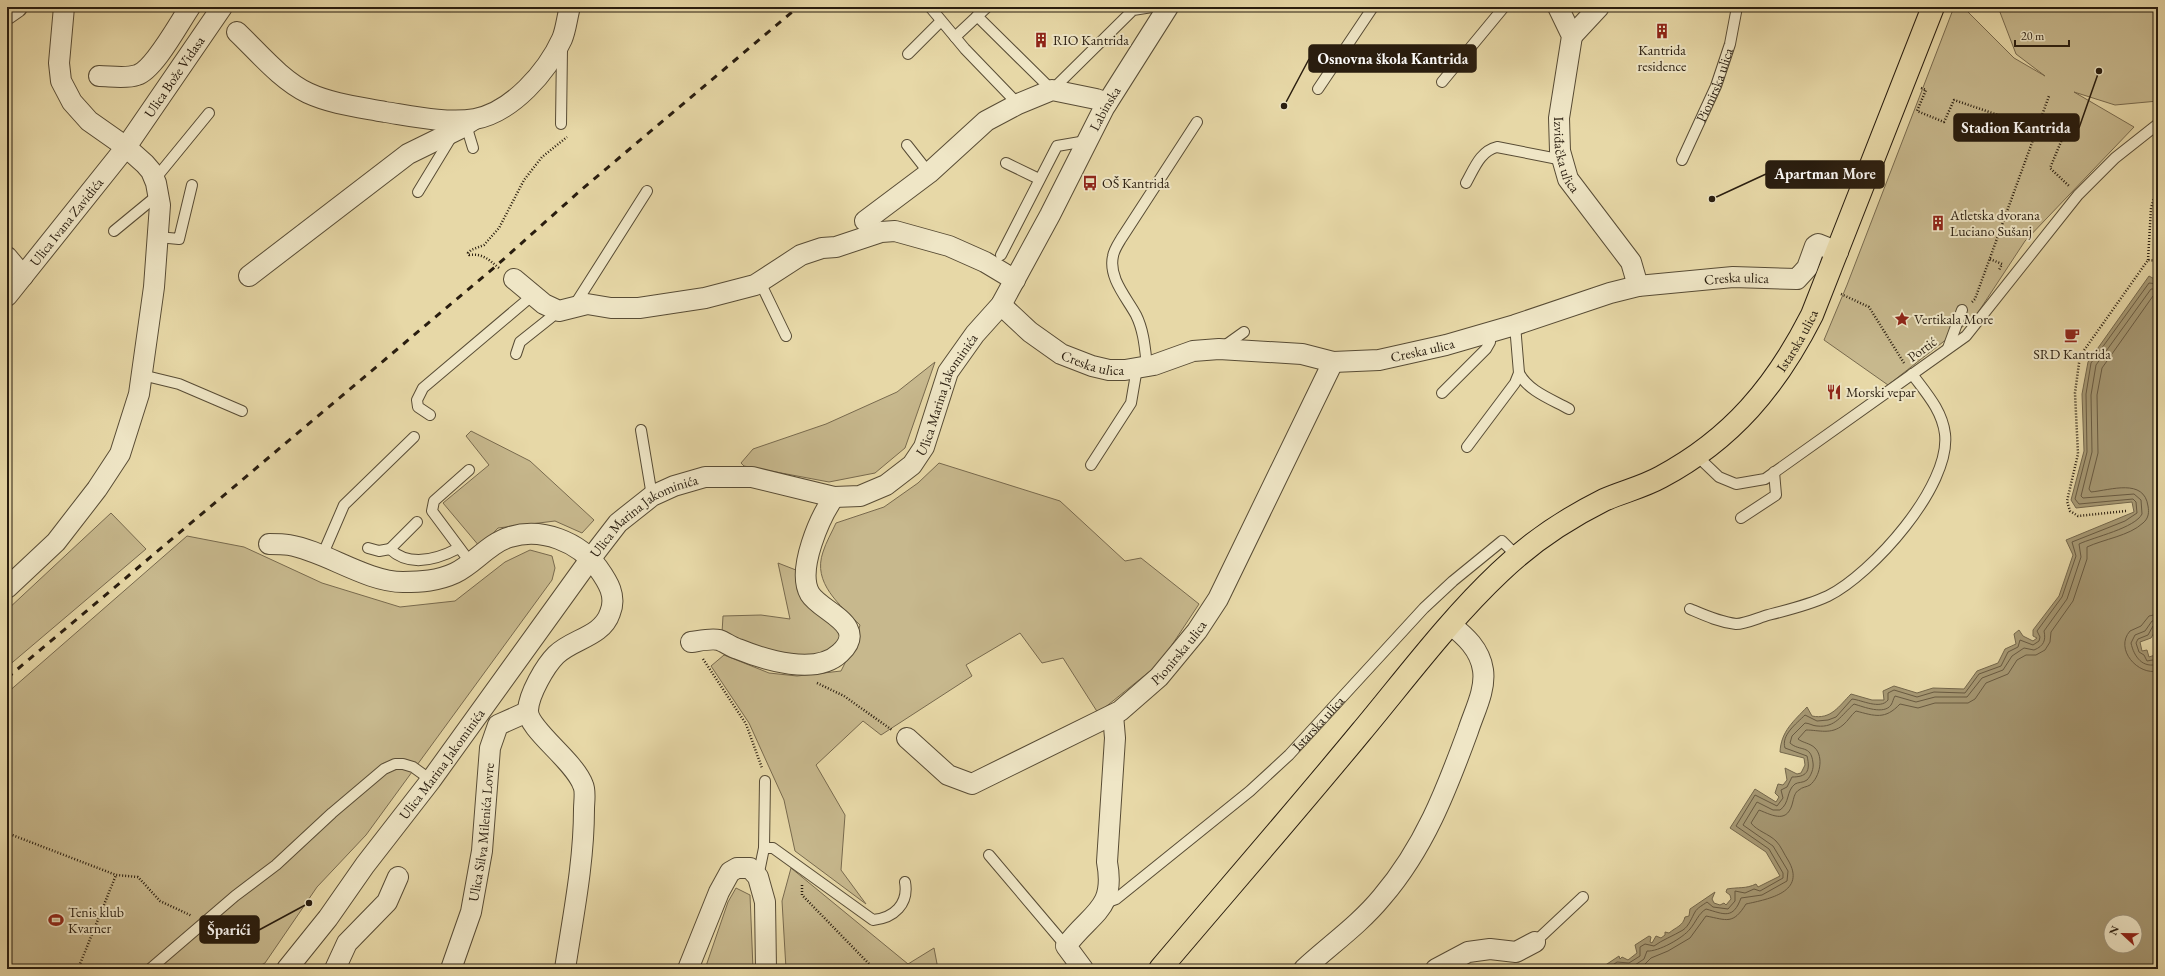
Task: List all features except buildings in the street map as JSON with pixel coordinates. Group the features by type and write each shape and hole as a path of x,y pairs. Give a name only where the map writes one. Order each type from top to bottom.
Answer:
{"main road":[{"name":"Istarska ulica","path":"1160,969 1320,781 1450,624 1517,556 1567,519 1606,500 1659,478 1697,456 1730,430 1751,408 1786,363 1812,315 1933,7"}],"street":[{"path":"7,14 16,7"},
{"path":"7,588 56,542 97,488 120,454 139,394 154,287 158,237 157,186 152,171 126,147 89,122 72,102 61,81 59,63 64,7"},
{"path":"99,76 136,76 145,71 154,61 190,7"},
{"name":"Ulica Bože Vidasa","path":"126,147 222,7"},
{"path":"249,276 408,154 496,111 511,102 532,85 547,65 562,40 570,7"},
{"name":"Labinska","path":"1050,215 1086,141 1107,104 1168,7"},
{"path":"1558,7 1572,36 1599,7"},
{"path":"237,32 289,81 308,93 335,102 395,113 441,119 465,125"},
{"name":"Izviđačka ulica","path":"1572,36 1559,118 1560,151 1568,179 1631,262 1638,286"},
{"path":"864,221 929,173 986,121 1018,104 1052,90 1096,99 1107,104"},
{"name":"Ulica Ivana Zavidića","path":"7,296 126,147"},
{"name":"Ulica Marina Jakominića","path":"287,969 328,918 365,865 431,780 591,558 618,523 652,496 674,486 705,477 752,477 834,497 860,496 880,488 912,465 924,446 948,372 975,334 1001,305 1050,215"},
{"path":"514,279 544,304 566,309 587,304 611,308 639,308 705,298 755,285 801,255 822,248 836,247 881,232 895,231 949,246 985,262 1015,280"},
{"name":"Creska ulica","path":"1001,305 1040,340 1070,358 1110,370 1142,367 1193,351 1219,349 1302,354 1320,357 1333,362 1379,360 1446,345 1515,325 1610,293 1638,286 1733,277 1796,279 1807,268 1815,246 1818,244 1838,252"},
{"path":"7,257 23,276"},
{"name":"Pionirska ulica","path":"907,738 948,775 972,784 1113,715 1159,677 1197,631 1218,599 1333,362"},
{"path":"691,642 718,640 762,658 792,663 820,664 835,658 848,642 849,632 844,622 810,594 806,578 806,563 821,519 834,497"},
{"path":"269,544 290,545 376,577 400,582 430,582 456,572 465,555 510,537 549,535 564,541 591,558 611,588 613,605 610,616 602,627 556,655 540,677 530,699 528,712 537,731 569,761 584,786 584,832 565,969"},
{"path":"1304,969 1341,939 1382,898 1410,861 1431,824 1440,803 1476,708 1483,676 1479,656 1473,645 1450,624"},
{"name":"Ulica Silva Milenića Lovre","path":"451,969 471,912 482,851 490,748 498,725 528,712"},
{"path":"1105,903 1110,880 1107,862 1115,738 1113,715"},
{"path":"688,969 719,892 730,872 737,868 750,868 758,877 765,902 766,969"},
{"path":"335,969 347,943 387,902 398,877"},
{"name":"Istarska ulica","path":"1066,946 1076,932 1105,903"},
{"path":"1436,969 1468,952 1490,949 1516,952 1535,942"},
{"path":"1066,946 1083,969"}],"lane":[{"path":"930,7 955,37 1018,104"},
{"path":"955,37 987,7"},
{"path":"977,16 1052,90 1132,10 1152,7"},
{"path":"1318,89 1373,7"},
{"path":"1442,82 1504,7"},
{"name":"Pionirska ulica","path":"1682,160 1716,86 1730,44 1737,7"},
{"path":"908,54 941,21"},
{"path":"561,124 562,40"},
{"path":"114,231 157,186 209,113"},
{"path":"1091,465 1131,403 1142,367 1142,331 1113,272 1113,256 1121,239 1197,122"},
{"name":"Portić","path":"1697,456 1719,477 1736,484 1765,479 1966,336 2078,194 2115,158 2158,124"},
{"path":"465,125 473,148"},
{"path":"418,192 465,125"},
{"path":"1000,255 1056,146 1086,141"},
{"path":"907,146 929,173"},
{"path":"1466,183 1480,158 1490,149 1497,147 1563,160"},
{"path":"1006,163 1039,179"},
{"path":"158,237 179,239 192,185"},
{"path":"516,354 520,342 566,309 647,192"},
{"path":"760,282 786,336"},
{"path":"430,415 418,407 417,400 423,388 533,295"},
{"path":"1948,348 1960,313"},
{"path":"1515,325 1519,373 1523,382 1569,409"},
{"path":"1219,349 1244,332"},
{"path":"1442,392 1486,349 1490,342 1490,332"},
{"path":"1467,447 1515,384 1519,373"},
{"path":"1690,609 1713,619 1737,624 1805,605 1828,596 1854,580 1886,548 1901,532 1918,509 1934,480 1943,456 1945,436 1941,418 1930,397 1912,374"},
{"path":"142,375 179,384 242,411"},
{"path":"640,430 652,496"},
{"path":"322,556 344,505 414,437"},
{"path":"465,555 432,511 431,507 434,501 469,470"},
{"path":"1741,518 1776,495 1774,472"},
{"path":"368,548 379,551 390,549 417,522"},
{"name":"Istarska ulica","path":"1105,903 1116,899 1250,791 1289,755 1424,608 1453,581 1502,541 1517,556"},
{"path":"390,549 404,558 416,560 465,555"},
{"path":"150,969 235,896 276,865 332,813 384,769 395,764 403,764 413,767 431,780"},
{"path":"758,877 764,848 766,781"},
{"path":"764,848 773,848 873,920 885,918 902,905 907,894 905,882"},
{"path":"989,855 1066,946"},
{"path":"1535,942 1582,897"}],"path":[{"path":"1915,85 1926,90 1917,111 1944,122 1954,100 2063,137 2050,168 2078,194"},
{"path":"1960,313 1975,299 2049,96"},
{"path":"514,279 486,257 475,254 469,255 468,253 471,250 484,245 499,228 524,180 542,157 567,137 566,135"},
{"path":"2126,511 2078,516 2070,511 2067,501 2078,454 2075,393 2080,356 2148,260 2150,208 2158,185"},
{"path":"2148,260 2158,261"},
{"path":"1838,293 1869,307 1912,374"},
{"path":"691,642 746,724 754,743 766,781"},
{"path":"792,663 801,674 844,696 890,729 907,738"},
{"path":"7,833 116,875 138,877 160,901 205,921"},
{"path":"802,869 802,895 874,969"},
{"path":"78,969 116,875"}],"shaded area":[{"path":"1954,7 1963,7 2014,58 2045,76 2016,54 1998,7 2158,7 2158,101 2115,105 2074,92 2134,127 2025,241 1975,317 1888,385 1824,340 1847,285"},
{"path":"935,362 905,448 875,473 829,482 744,466 741,463 753,449 826,424 897,392"},
{"path":"471,431 530,461 594,520 582,533 555,521 498,528 480,547 443,503 489,465 466,436"},
{"path":"939,463 1060,501 1125,561 1141,558 1199,604 1160,663 1098,713 1063,658 1042,663 1020,633 966,665 972,676 881,735 863,721 816,765 845,815 841,870 866,904 795,851 784,800 749,723 711,666 724,655 769,673 797,676 841,671 855,643 860,625 844,610 830,593 821,574 823,552 827,541 836,523 884,507 918,483"},
{"path":"111,513 146,549 7,667 7,610"},
{"path":"187,536 244,547 322,583 400,607 455,601 505,562 530,550 552,556 555,568 552,580 366,835 317,887 265,963 254,969 7,969 7,693"},
{"path":"778,563 801,572 845,641 823,659 759,651 722,633 723,616 761,615 790,619"},
{"path":"791,868 908,964 934,948 938,969 786,969 782,901"},
{"path":"736,888 750,895 753,969 705,969 728,902"}],"water":[{"path":"2149,276 2158,281 2158,626 2151,638 2140,642 2142,651 2147,650 2149,657 2158,654 2158,969 1601,968 1619,956 1620,959 1622,957 1628,960 1637,953 1635,945 1649,936 1651,937 1650,942 1652,943 1656,936 1661,938 1665,935 1665,932 1669,933 1681,924 1685,917 1689,916 1690,909 1715,892 1712,899 1714,903 1720,905 1724,903 1726,905 1731,899 1730,895 1726,892 1727,889 1752,886 1756,884 1758,887 1780,876 1766,852 1730,828 1755,789 1776,802 1779,797 1775,793 1778,784 1783,785 1787,780 1785,768 1797,774 1801,773 1805,765 1804,758 1780,752 1783,738 1789,727 1807,707 1812,716 1819,717 1830,714 1851,694 1872,700 1884,700 1883,691 1894,686 1917,693 1933,688 1964,689 1977,671 1998,663 2005,649 2016,644 2014,634 2019,630 2023,636 2033,641 2037,638 2033,636 2033,630 2059,596 2073,555 2066,540 2134,512 2132,502 2076,508 2071,500 2084,451 2082,394 2088,362"}],"railway":[{"path":"7,678 496,266 581,190 798,7"}],"place":[{"name":"Kantrida residence","path":"1662,31"},
{"name":"RIO Kantrida","path":"1041,40"},
{"name":"Stadion Kantrida","path":"2099,71"},
{"name":"Osnovna škola Kantrida","path":"1284,106"},
{"name":"OŠ Kantrida","path":"1090,183"},
{"name":"Apartman More","path":"1712,199"},
{"name":"Atletska dvorana Luciano Sušanj","path":"1938,223"},
{"name":"Vertikala More","path":"1902,319"},
{"name":"SRD Kantrida","path":"2072,335"},
{"name":"Morski vepar","path":"1834,392"},
{"name":"Šparići","path":"309,903"},
{"name":"Tenis klub Kvarner","path":"56,920"}]}
